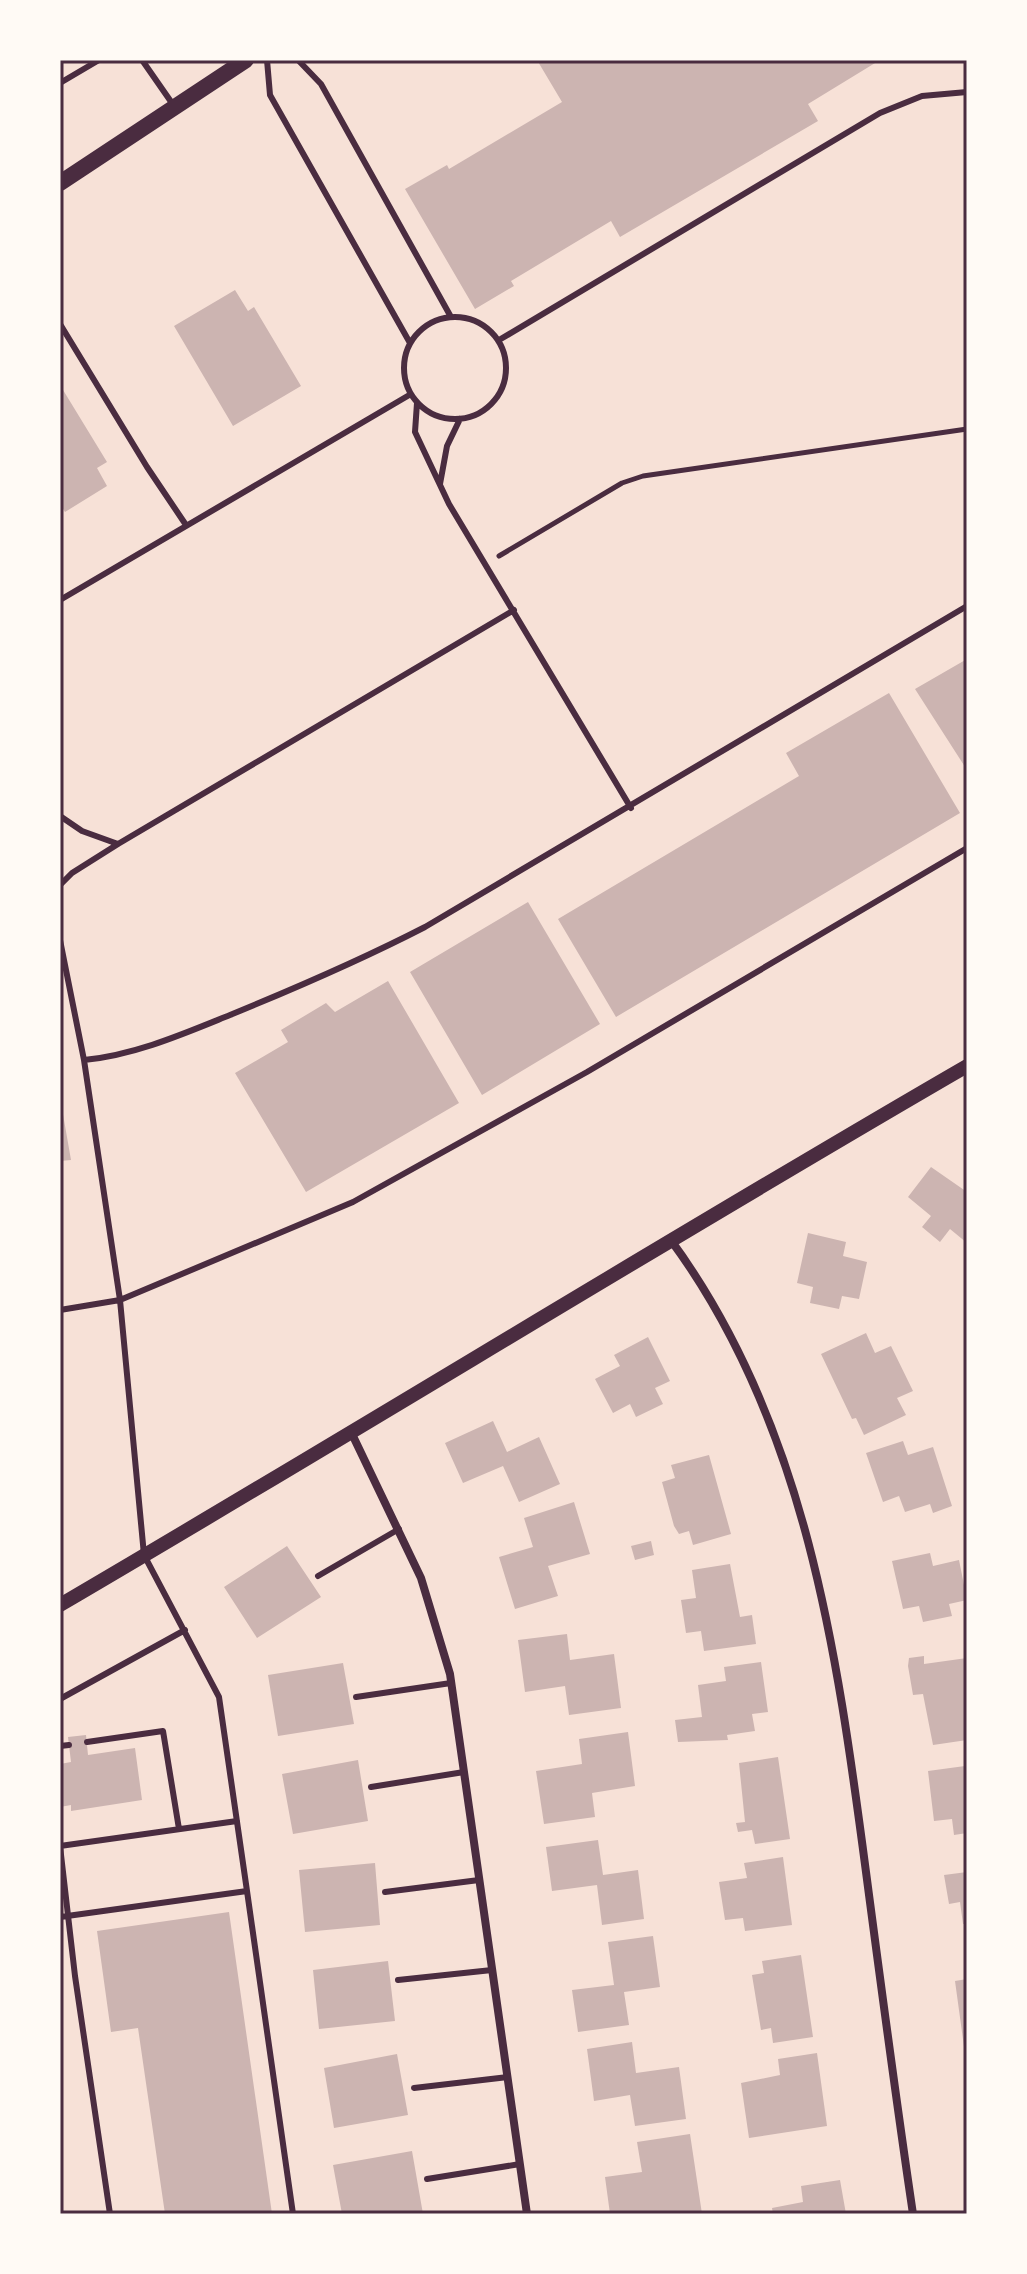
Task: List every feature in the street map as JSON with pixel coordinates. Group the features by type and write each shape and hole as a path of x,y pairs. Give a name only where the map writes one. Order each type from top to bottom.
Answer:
{"main road":[{"path":"60,183 246,60"}],"street":[{"path":"60,1605 352,1434 670,1238 967,1066"},
{"path":"670,1238 701,1279 751,1375 791,1480 816,1565 854,1778 913,2214"},
{"path":"352,1434 433,1607 451,1683 527,2214"}],"lane":[{"path":"60,83 99,60"},
{"path":"142,60 175,107"},
{"path":"267,60 270,95 410,343"},
{"path":"298,60 321,84 451,317"},
{"path":"499,340 880,113 922,96 967,92"},
{"path":"451,317 478,322 499,340 506,360 504,385 487,408 460,419 444,418 417,403 404,369 410,343 428,325 451,317"},
{"path":"60,324 186,525"},
{"path":"60,600 411,394"},
{"path":"417,403 415,432 440,484 631,808"},
{"path":"440,484 447,446 460,419"},
{"path":"84,1060 136,1050 199,1028 353,964 449,914 631,808 967,606"},
{"path":"60,885 72,873 118,844 514,610"},
{"path":"60,816 82,831 118,844"},
{"path":"60,1310 120,1300 353,1202 587,1072 967,848"},
{"path":"60,940 84,1060 120,1300 144,1555 219,1697 293,2214"},
{"path":"318,1576 399,1529"},
{"path":"60,1699 185,1630"},
{"path":"356,1697 451,1683"},
{"path":"87,1742 163,1731 179,1829"},
{"path":"60,1746 69,1745"},
{"path":"371,1787 464,1772"},
{"path":"110,2214 64,1916 60,1846 237,1821"},
{"path":"385,1892 479,1880"},
{"path":"64,1916 247,1891"},
{"path":"398,1980 492,1970"},
{"path":"414,2088 508,2077"},
{"path":"427,2179 520,2164"}],"path":[{"path":"499,556 622,483 643,476 967,429"}],"building":[{"path":"537,60 880,60 808,104 818,121 620,237 611,221 511,281 514,286 475,309 405,189 447,165 449,169 562,102"},
{"path":"235,290 248,311 254,307 301,386 233,426 174,326"},
{"path":"60,385 107,462 97,468 107,486 65,512 60,504"},
{"path":"967,659 967,770 915,689"},
{"path":"889,693 960,813 616,1017 558,919 799,776 786,753"},
{"path":"528,902 600,1024 482,1095 410,972"},
{"path":"388,981 459,1103 306,1192 235,1073 288,1042 281,1030 326,1003 335,1012"},
{"path":"60,1097 71,1160 60,1161"},
{"path":"931,1167 967,1192 967,1243 950,1229 940,1242 922,1227 931,1216 908,1197"},
{"path":"808,1233 846,1242 843,1256 867,1262 859,1299 842,1296 839,1309 810,1303 813,1287 797,1283"},
{"path":"866,1333 875,1353 891,1346 913,1391 897,1398 906,1415 864,1435 856,1418 852,1419 821,1354"},
{"path":"648,1337 670,1381 655,1388 663,1404 636,1417 630,1404 613,1413 595,1379 620,1366 614,1355"},
{"path":"493,1421 507,1452 539,1437 560,1484 519,1502 503,1466 463,1483 445,1443"},
{"path":"903,1441 908,1455 933,1447 952,1506 933,1513 930,1504 905,1512 899,1496 883,1502 866,1453"},
{"path":"709,1455 731,1534 693,1545 689,1531 679,1534 674,1526 662,1482 675,1478 671,1465"},
{"path":"574,1502 590,1554 548,1566 558,1596 515,1609 499,1557 533,1547 524,1518"},
{"path":"651,1541 654,1555 635,1560 631,1546"},
{"path":"287,1546 321,1597 257,1638 224,1587"},
{"path":"930,1553 933,1566 959,1560 967,1600 949,1604 952,1616 923,1622 919,1606 903,1609 892,1561"},
{"path":"730,1564 740,1617 752,1615 756,1644 704,1651 701,1631 686,1633 681,1600 696,1598 692,1570"},
{"path":"567,1634 570,1660 614,1654 621,1708 569,1715 565,1686 525,1692 518,1640"},
{"path":"924,1656 924,1664 967,1658 967,1740 933,1745 923,1694 913,1695 908,1666 909,1658"},
{"path":"761,1662 768,1712 752,1714 755,1731 727,1735 728,1740 678,1742 675,1720 702,1717 698,1685 726,1681 724,1667"},
{"path":"343,1663 354,1724 278,1736 268,1675"},
{"path":"628,1732 635,1786 592,1793 595,1817 544,1824 536,1771 582,1764 579,1739"},
{"path":"86,1735 88,1755 135,1748 142,1800 71,1811 71,1805 60,1807 60,1764 71,1762 68,1737"},
{"path":"778,1757 790,1839 755,1844 752,1830 738,1832 736,1823 745,1822 739,1763"},
{"path":"358,1760 368,1821 293,1834 282,1774"},
{"path":"965,1766 967,1833 954,1835 952,1819 934,1821 928,1771"},
{"path":"598,1840 603,1875 638,1870 644,1919 602,1925 597,1885 552,1891 546,1847"},
{"path":"783,1857 792,1925 745,1931 743,1918 725,1920 719,1882 747,1878 744,1863"},
{"path":"375,1863 380,1925 305,1932 299,1870"},
{"path":"967,1872 967,1924 963,1924 960,1902 949,1904 944,1875"},
{"path":"229,1912 272,2214 165,2214 138,2028 111,2032 97,1931"},
{"path":"653,1936 660,1987 624,1992 629,2025 578,2032 572,1990 614,1985 608,1942"},
{"path":"801,1955 813,2037 773,2043 771,2028 761,2030 752,1975 764,1973 762,1961"},
{"path":"388,1961 395,2021 319,2029 313,1970"},
{"path":"967,1979 967,2054 965,2054 955,1981"},
{"path":"632,2042 636,2073 679,2067 686,2119 635,2126 630,2095 594,2101 587,2049"},
{"path":"817,2053 827,2126 749,2138 741,2083 780,2075 778,2059"},
{"path":"397,2054 408,2115 334,2128 324,2068"},
{"path":"690,2134 702,2214 610,2214 605,2177 642,2172 637,2142"},
{"path":"412,2151 423,2214 342,2214 333,2165"},
{"path":"840,2180 846,2214 773,2214 772,2208 803,2202 801,2186"}]}
